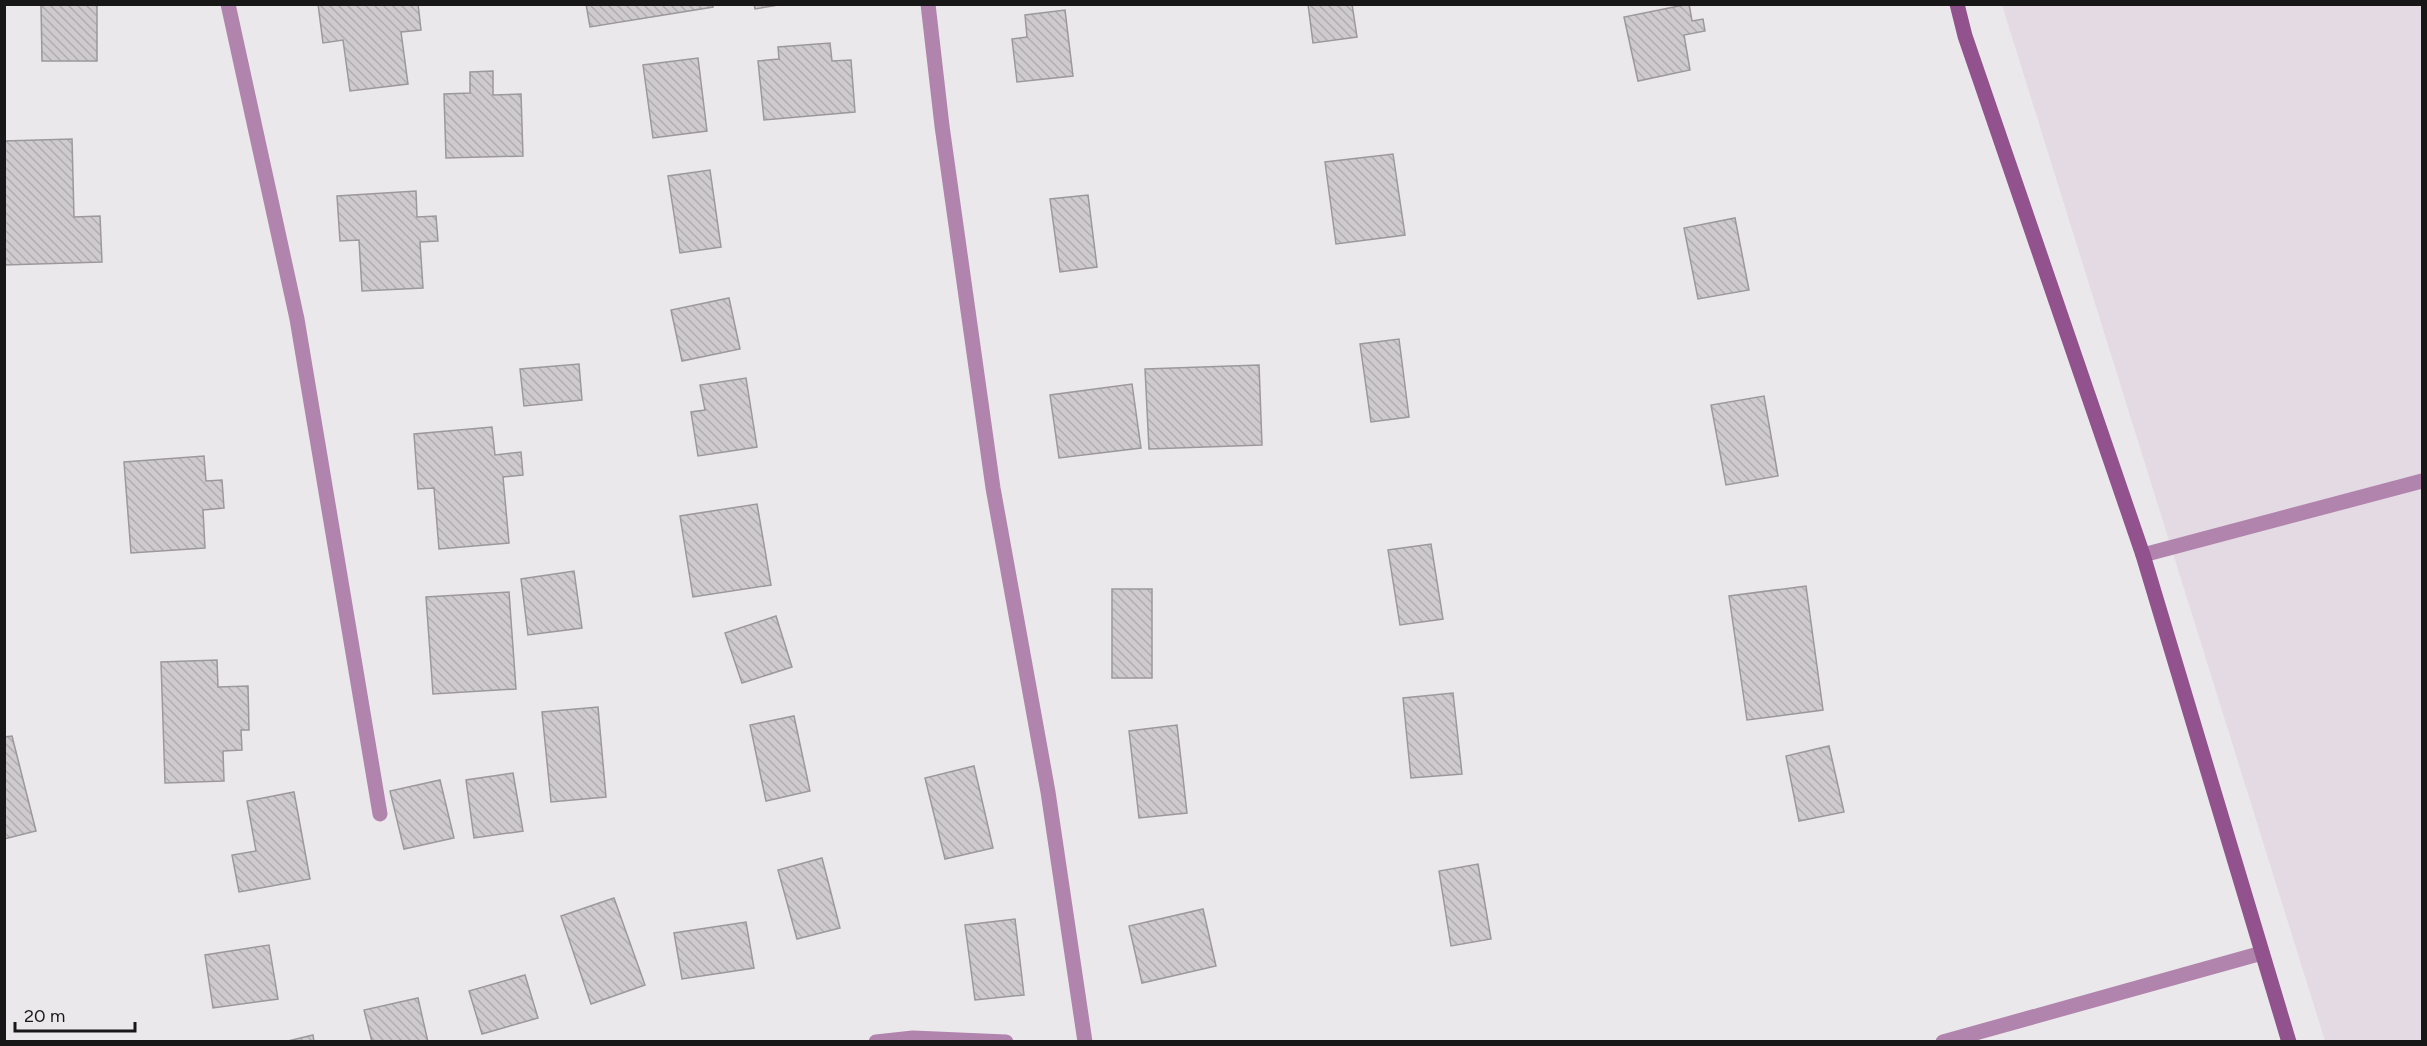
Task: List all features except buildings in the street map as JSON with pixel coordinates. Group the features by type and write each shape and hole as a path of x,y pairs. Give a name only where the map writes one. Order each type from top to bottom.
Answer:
{"main road":[{"path":"1957,4 1965,36 2144,555 2289,1041"}],"street":[{"path":"228,4 297,319 380,814"},
{"path":"928,4 942,126 993,488 1048,792 1085,1041"},
{"path":"2144,555 2422,481"},
{"path":"1943,1041 2262,953"},
{"path":"876,1041 913,1038 1006,1041"}],"shaded area":[{"path":"2002,5 2422,5 2422,1041 2325,1041"}]}
